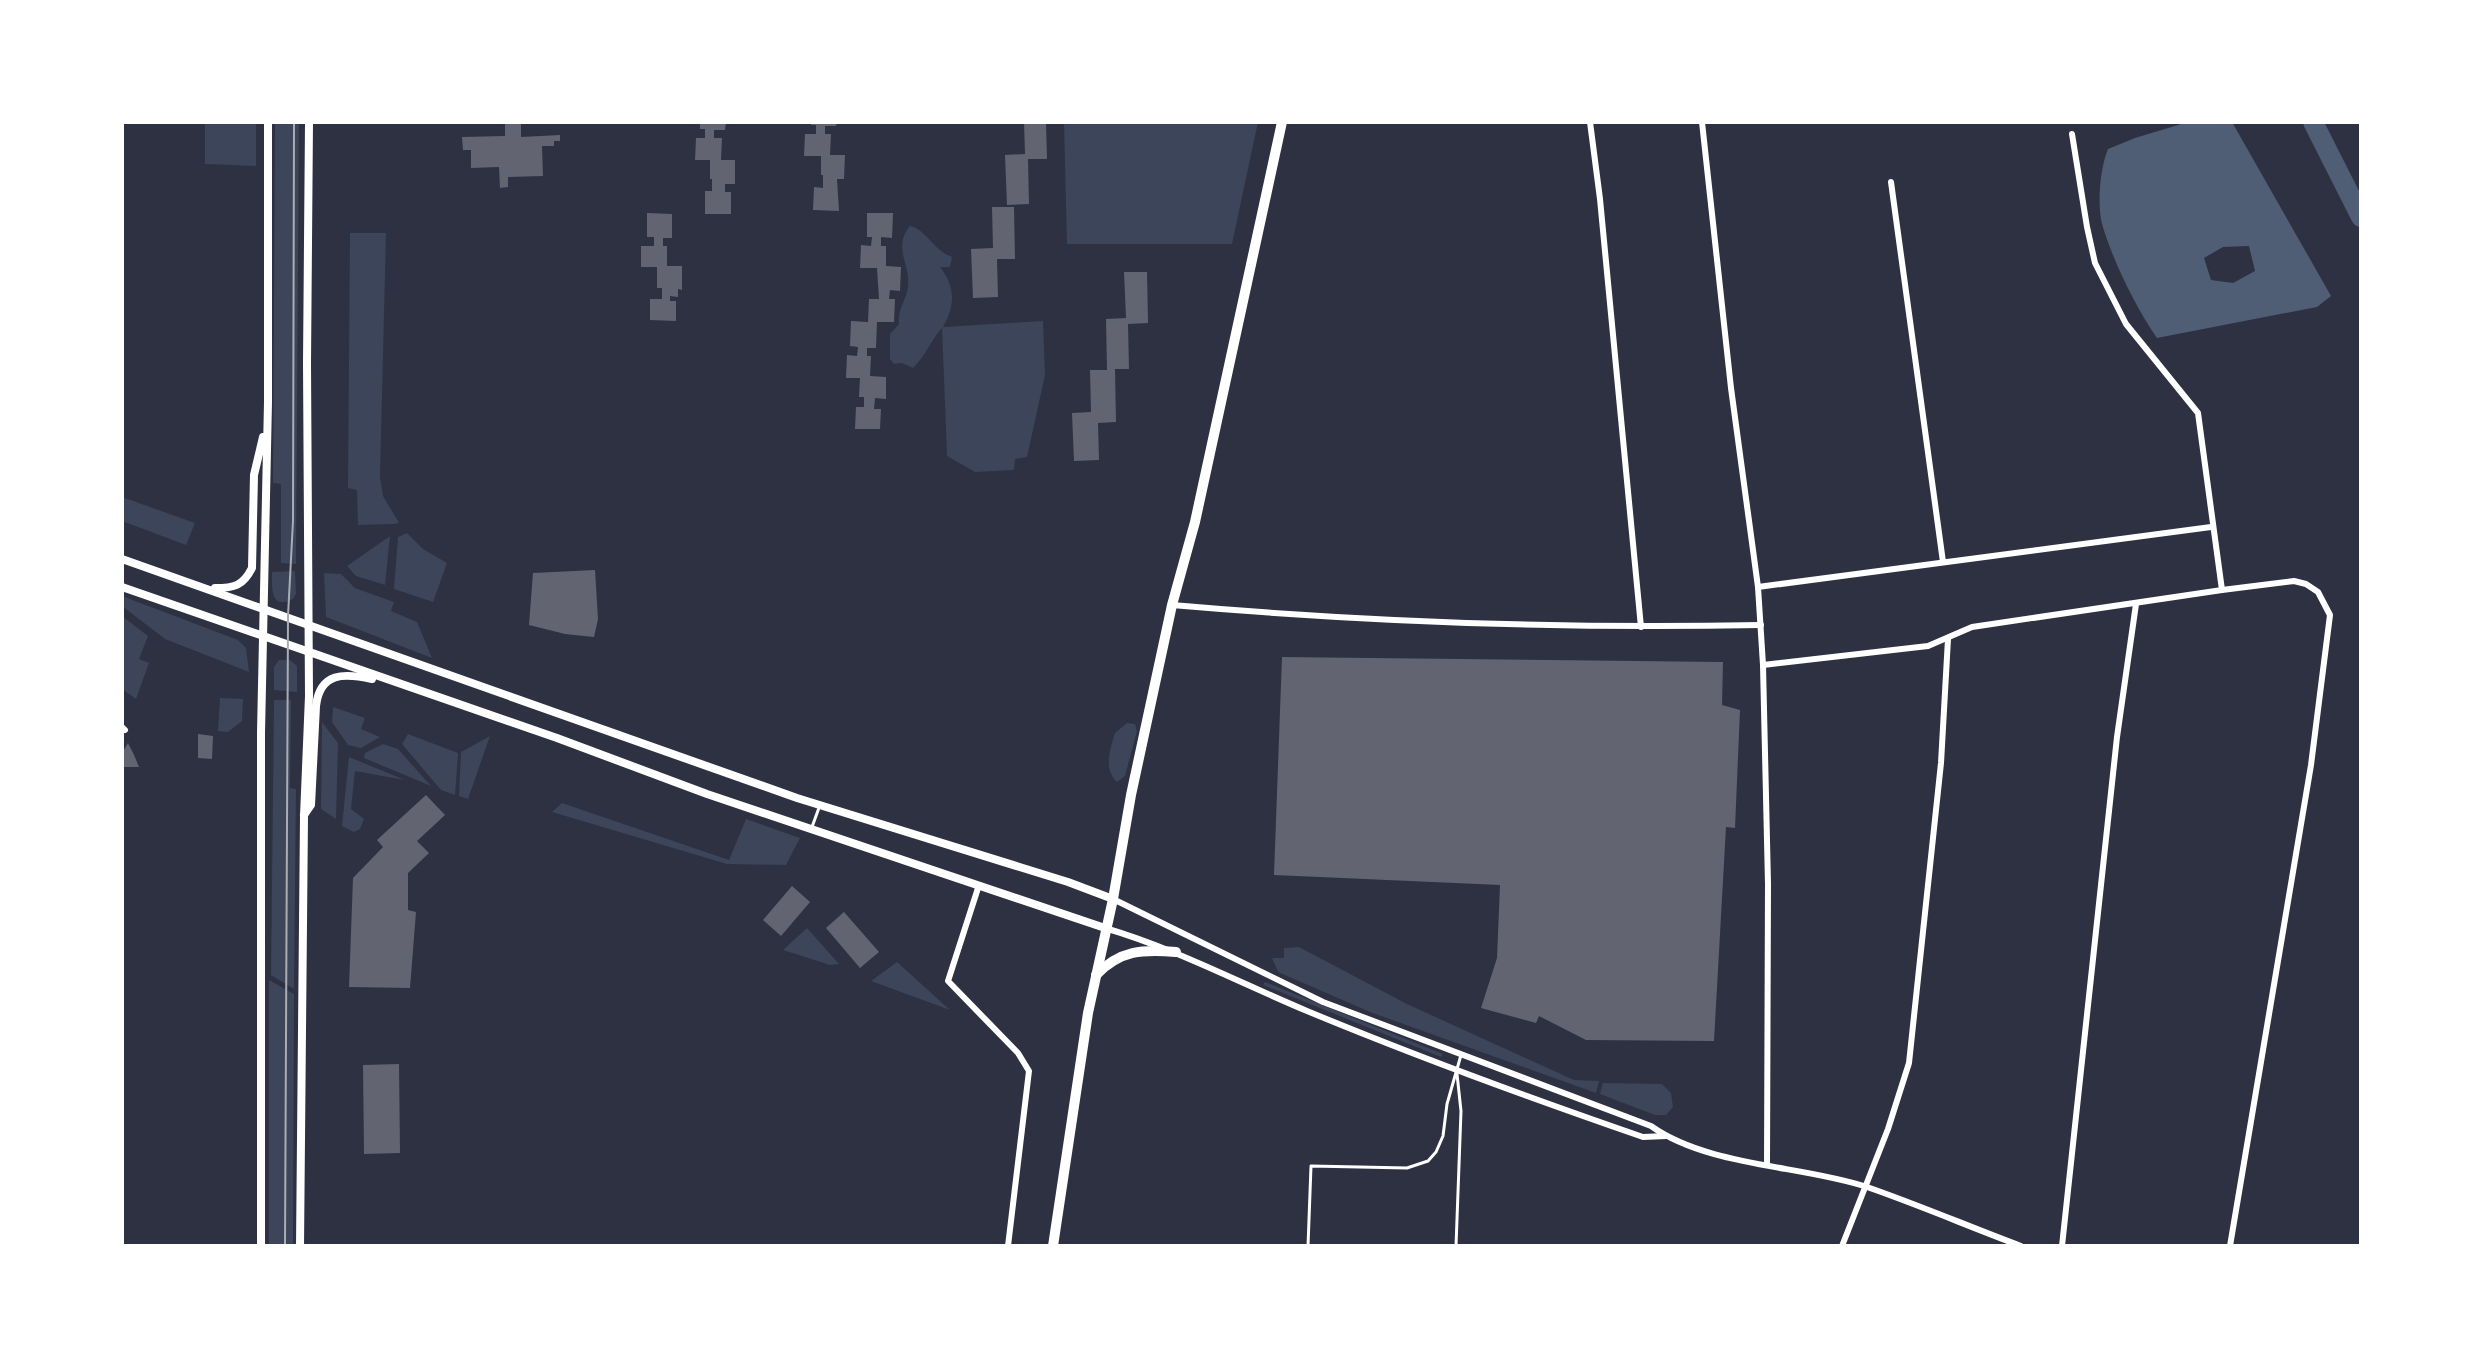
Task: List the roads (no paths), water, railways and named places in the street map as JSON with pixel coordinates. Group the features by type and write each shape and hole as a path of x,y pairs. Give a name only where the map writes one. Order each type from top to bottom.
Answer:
{"highway":[{"path":"1053,1246 1095,976 1113,899 1131,795 1172,605 1195,522 1282,122"},
{"path":"1095,976 1112,960 1132,952 1176,952"}],"main road":[{"path":"261,1246 261,733 265,636 268,122"},
{"path":"300,1246 304,816 309,651 309,122"},
{"path":"209,589 239,586 252,568 254,475 267,421"},
{"path":"122,559 797,798 1068,882 1113,899"},
{"path":"122,587 557,738 707,794 1105,928"},
{"path":"304,816 311,805 319,690 333,678 342,675 395,683"}],"street":[{"path":"1590,122 1641,627"},
{"path":"1702,122 1761,625 1768,884 1767,1165"},
{"path":"2072,134 2095,263 2126,324 2198,413 2211,527 2222,590"},
{"path":"1891,182 1943,562"},
{"path":"1758,587 2211,527"},
{"path":"1763,665 1928,646 1972,627 2222,590 2294,581 2318,592 2330,615 2311,765 2230,1246"},
{"path":"2062,1246 2117,737 2136,604"},
{"path":"1172,605 1309,617 1641,627 1761,625"},
{"path":"1842,1246 1909,1063 1941,763 1948,639"},
{"path":"979,885 948,981 1018,1053 1029,1071 1008,1246"},
{"path":"1113,899 1323,1002 1651,1126 1666,1136 1702,1149 1866,1187 2021,1246"},
{"path":"1105,928 1152,942 1305,1010 1497,1086 1643,1137 1666,1136"},
{"path":"1237,979 1242,963"}],"lane":[{"path":"812,827 820,805"},
{"path":"1308,1246 1311,1166 1407,1168 1428,1161 1443,1136 1447,1104 1461,1055"},
{"path":"1456,1069 1461,1111 1456,1246"}],"waterway":[{"path":"2313,122 2361,217"}],"tram line":[{"path":"285,1246 294,122"}]}
